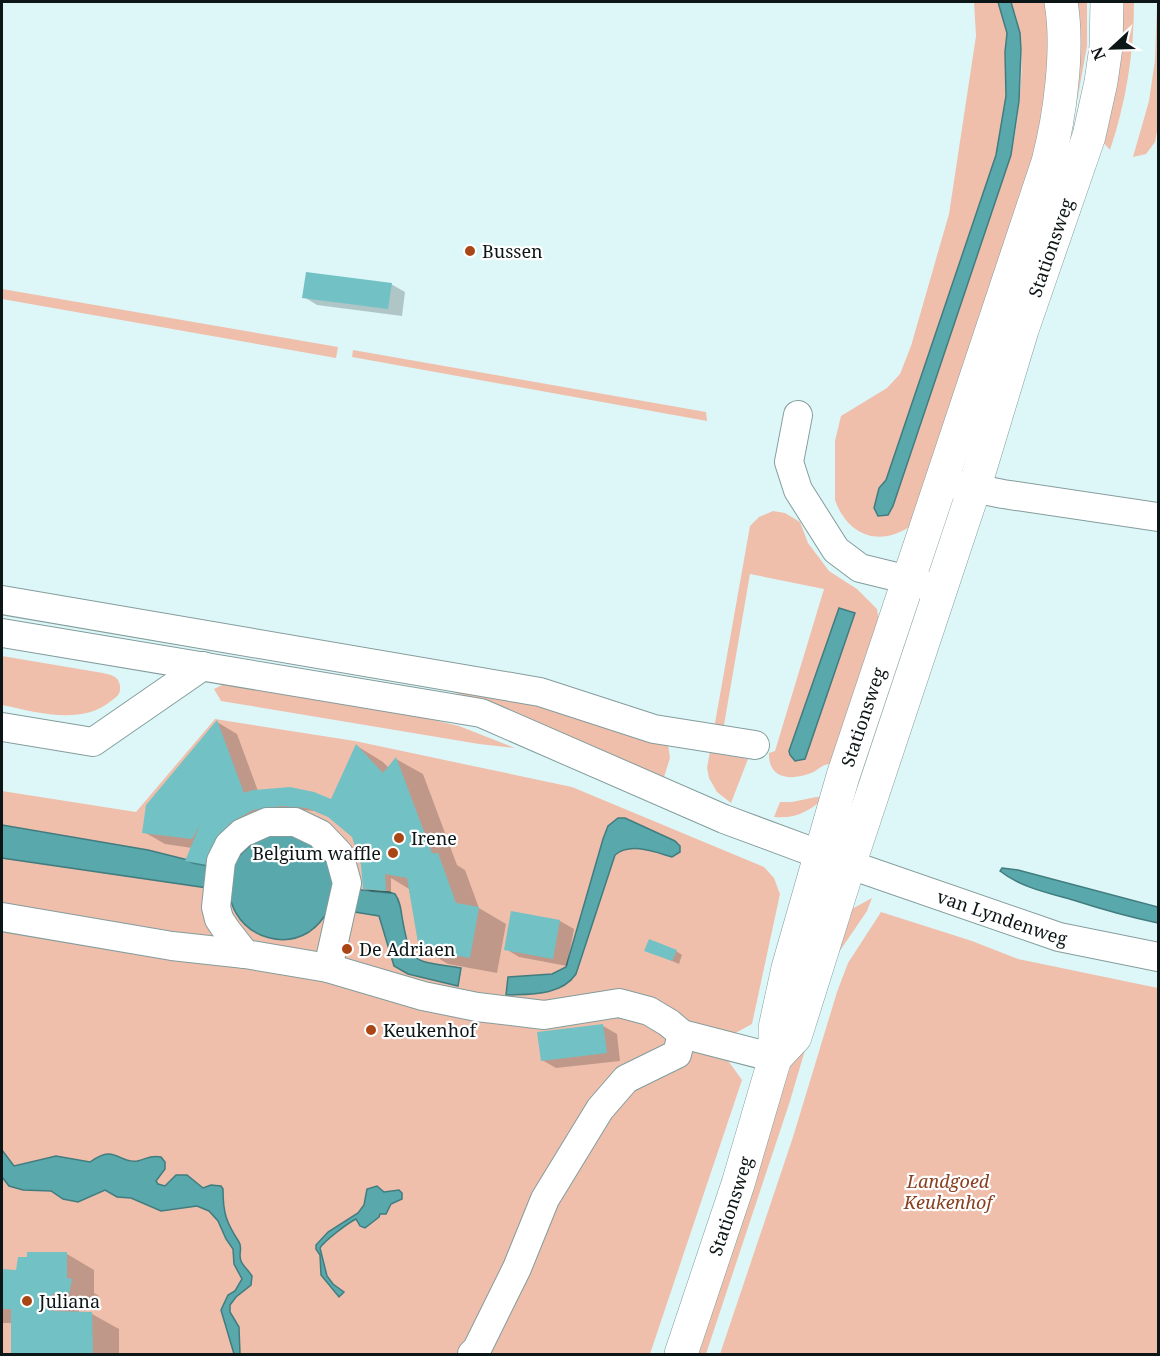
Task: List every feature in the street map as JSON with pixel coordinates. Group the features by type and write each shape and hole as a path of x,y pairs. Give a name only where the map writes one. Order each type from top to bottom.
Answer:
{"main road":[{"name":"Stationsweg","path":"834,860 843,776 1006,293 1053,144 1065,42 1061,2"},
{"name":"Stationsweg","path":"681,1354 738,1184 776,1058 775,1028 788,968 834,860 940,591 974,489 1022,330 1089,136 1101,82 1107,36 1107,2"}],"street":[{"path":"798,415 789,462 798,490 836,550 860,568 909,580 940,591"},
{"path":"942,481 974,489 1158,517"},
{"path":"2,600 540,692 654,729 756,745"},
{"path":"2,633 481,713 735,823 834,860"},
{"path":"2,727 93,742 203,666"},
{"path":"245,954 219,920 215,896 221,861 229,845 242,833 267,822 295,822 320,834 339,854 347,883 328,968"},
{"name":"van Lyndenweg","path":"834,860 1059,937 1158,957"},
{"path":"2,917 172,946 245,954 328,968 423,996 477,1007 544,1015 619,1004 650,1011 682,1034 776,1058"},
{"path":"472,1354 477,1349 517,1268 545,1199 600,1109 626,1079 677,1054 682,1034"}],"green space":[{"path":"974,2 998,2 1007,33 1006,96 996,155 886,480 879,488 888,515 893,506 1011,155 1018,111 1022,61 1020,33 1011,2 1051,2 1051,109 913,524 890,536 867,535 848,523 835,500 835,441 841,416 887,388 900,374 911,346 949,214 976,36"},
{"path":"1071,2 1087,2 1087,46 1072,129 1066,128"},
{"path":"1123,2 1134,2 1131,59 1125,96 1110,150 1102,141 1122,48"},
{"path":"1157,2 1158,126 1155,142 1146,154 1133,157 1149,101 1155,60"},
{"path":"2,289 338,347 336,358 2,299"},
{"path":"353,350 706,412 707,421 352,357"},
{"path":"773,511 785,513 800,522 808,543 829,571 857,589 877,609 880,626 832,764 803,776 782,776 772,768 769,753 775,751 824,589 750,574 719,754 748,759 731,803 717,792 709,778 707,768 750,526 759,517"},
{"path":"2,656 109,674 118,680 120,691 115,698 99,709 72,715 44,713 2,705"},
{"path":"226,683 421,717 459,726 515,748 221,701 214,689"},
{"path":"444,689 523,699 667,738 670,758 664,777 485,703"},
{"name":"Keukenhof","path":"215,719 355,741 572,787 764,867 774,878 780,894 752,1024 728,1037 724,1055 742,1080 650,1354 2,1354 2,791 136,812"},
{"path":"825,797 802,813 789,817 774,817 780,802"},
{"path":"872,898 867,911 837,955 706,1354 695,1354 837,926 850,910"},
{"name":"Landgoed Keukenhof","path":"881,912 972,941 1018,959 1158,988 1158,1354 720,1354 793,1137 837,992 848,963"}],"water":[{"path":"998,2 1011,2 1020,33 1019,101 1011,155 893,506 888,515 878,516 874,508 879,488 886,480 996,155 1006,96 1007,33"},
{"path":"839,608 855,613 805,759 795,761 789,751"},
{"path":"618,818 625,818 675,841 680,846 680,852 672,857 650,851 628,849 615,855 576,974 570,981 554,990 535,994 506,995 508,977 552,974 566,967 603,839 608,826"},
{"path":"2,825 232,866 245,850 259,840 274,835 289,835 304,840 317,849 327,863 335,882 362,890 395,894 412,953 424,962 461,968 458,986 408,974 394,966 379,916 330,908 321,922 299,937 268,938 258,934 242,921 233,908 228,891 2,858"},
{"path":"1002,868 1018,870 1158,907 1158,923 1115,913 1035,889 1008,877 1000,871"},
{"path":"2,1150 14,1166 56,1156 90,1162 106,1154 131,1161 161,1157 165,1162 165,1169 156,1181 158,1184 165,1186 176,1175 187,1175 203,1188 211,1185 221,1186 226,1217 240,1244 241,1261 252,1276 251,1285 230,1305 230,1312 239,1327 240,1354 234,1354 221,1310 228,1295 235,1291 242,1279 234,1264 233,1249 218,1221 209,1211 197,1206 161,1211 131,1198 117,1197 105,1190 78,1202 63,1199 51,1191 23,1190 9,1186 2,1177"},
{"path":"377,1186 384,1192 399,1190 402,1193 402,1199 391,1204 386,1214 380,1214 365,1228 360,1226 356,1219 352,1221 320,1248 327,1276 344,1292 339,1297 321,1275 320,1255 316,1245 328,1232 358,1213 364,1205 367,1189"}],"building":[{"path":"306,272 392,283 388,309 302,298"},
{"path":"217,720 244,793 253,790 290,787 314,792 331,799 356,744 383,773 396,757 432,853 438,853 456,903 479,907 470,958 419,949 407,878 385,874 386,891 363,889 361,865 352,837 328,817 307,808 282,806 253,810 230,823 216,841 207,865 185,861 200,825 192,839 142,833 146,805"},
{"path":"511,911 560,920 553,959 504,950"},
{"path":"649,939 677,950 672,961 644,951"},
{"path":"603,1024 607,1053 541,1061 537,1032"},
{"name":"Juliana","path":"27,1252 67,1252 67,1278 72,1279 69,1294 52,1294 52,1311 92,1312 93,1354 11,1354 11,1309 2,1309 2,1269 16,1270 18,1257 27,1257"}],"place":[{"name":"Bussen","path":"470,251"},
{"name":"Irene","path":"399,838"},
{"name":"Belgium waffle","path":"393,853"},
{"name":"De Adriaen","path":"347,949"},
{"name":"Keukenhof","path":"371,1030"},
{"name":"Juliana","path":"27,1301"}]}
